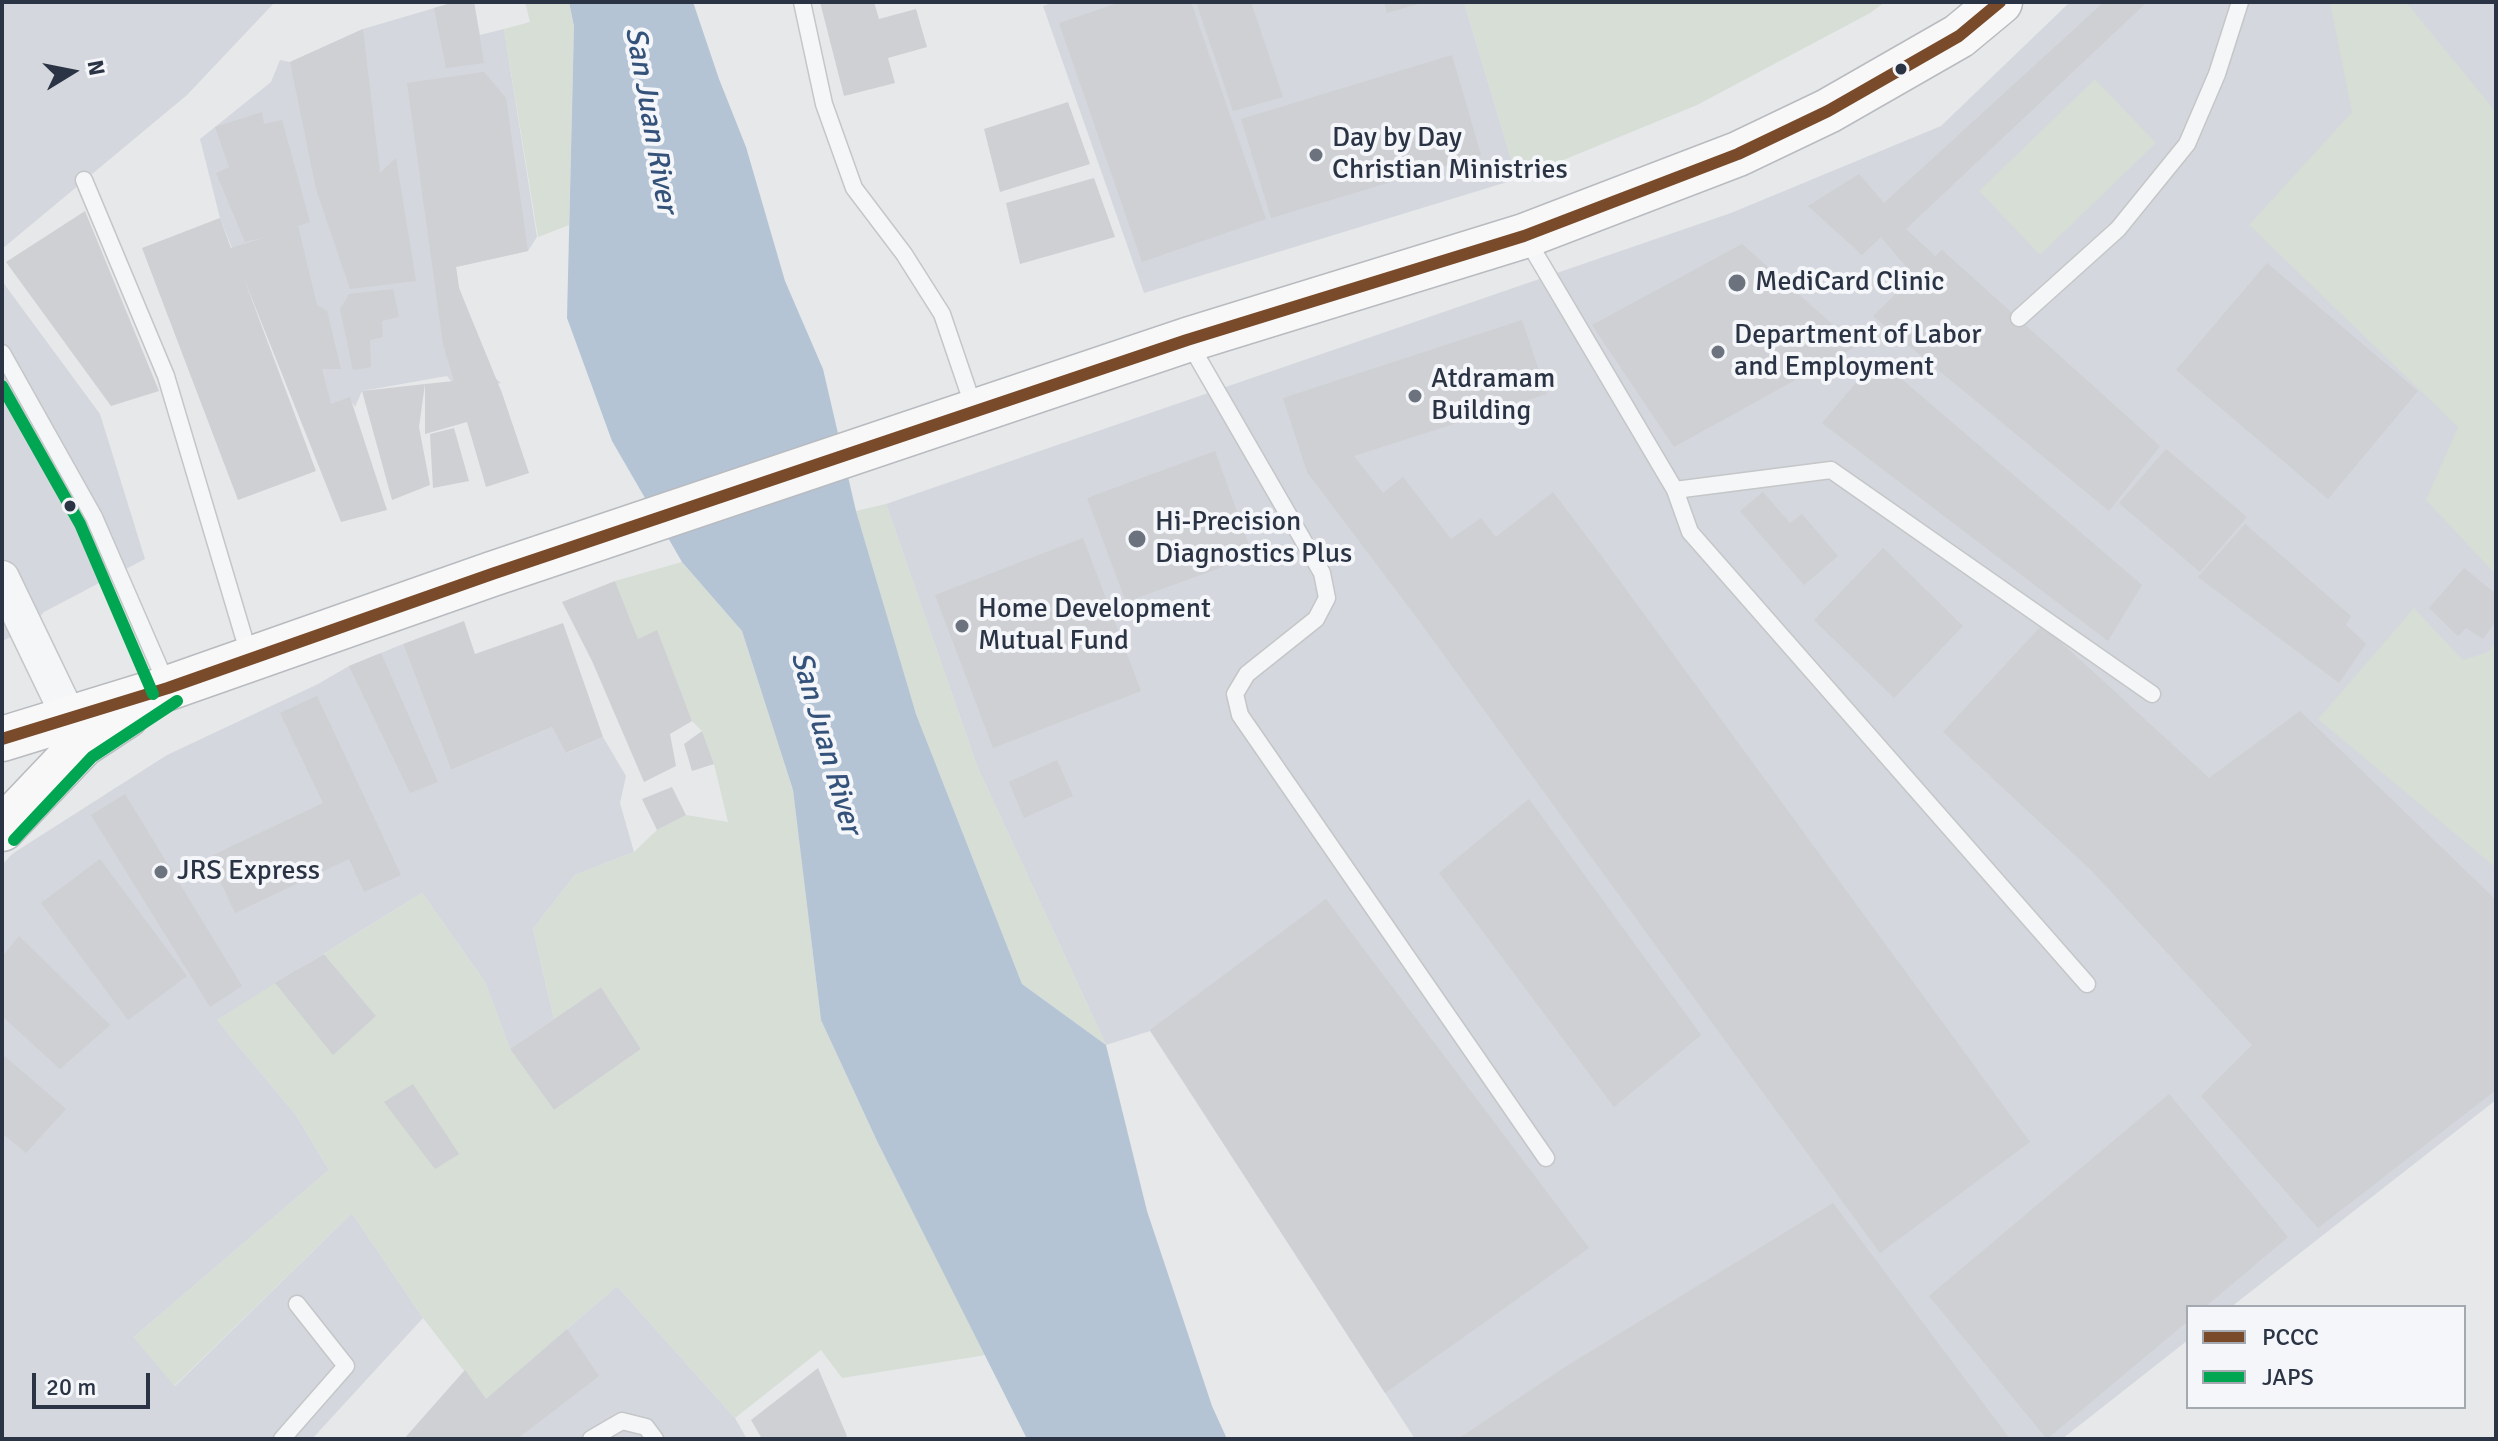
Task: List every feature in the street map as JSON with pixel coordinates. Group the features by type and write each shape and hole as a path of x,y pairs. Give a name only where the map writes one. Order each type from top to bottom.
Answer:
{"highway":[{"path":"2,739 77,732 168,688 492,574 1187,340 1524,236 1738,154 1828,111 1959,36 2000,2"},
{"path":"2,829 77,732"}],"street":[{"path":"2,578 77,732"}],"lane":[{"path":"802,2 824,104 854,188 904,254 942,314 975,412"},
{"path":"2019,318 2118,229 2187,144 2217,74 2240,2"},
{"path":"84,180 166,376 250,659"},
{"path":"1524,236 1675,490 1690,532 2087,984"},
{"path":"1187,340 1322,573 1327,598 1316,619 1247,674 1235,694 1240,715 1546,1158"},
{"path":"2,353 94,517 168,688"},
{"path":"1675,490 1831,470 2152,694"},
{"path":"282,1439 346,1366 297,1304"},
{"path":"591,1439 622,1421 646,1427 655,1439"}],"shaded area":[{"path":"2,2 275,2 187,95 2,249"},
{"path":"455,2 474,2 480,35 504,29 537,237 528,251 456,267 459,288 479,341 495,378 501,383 460,393 447,376 362,391 355,407 349,398 299,416 220,218 200,139 271,82 280,60 290,62 363,29"},
{"path":"525,2 569,2 574,26 569,225 538,237 504,29 530,22"},
{"path":"1054,2 1464,2 1517,179 1144,293 1043,6"},
{"path":"1464,2 1885,2 1870,13 1697,105 1517,179"},
{"path":"2070,2 2496,2 2496,1100 2234,1305 2186,1305 2186,1342 2062,1439 1415,1439 1150,1031 1106,1045 977,766 886,504 1731,213 1941,126"},
{"path":"2330,2 2406,2 2496,112 2496,575 2426,500 2458,427 2249,225 2352,112"},
{"path":"2095,79 2156,143 2040,255 1979,191"},
{"path":"2,281 100,414 145,559 44,612 29,629 2,641"},
{"path":"886,504 977,766 1106,1045 1022,984 916,714 856,511"},
{"path":"682,562 742,631 793,790 821,1020 877,1141 986,1355 842,1378 821,1350 735,1418 617,1286 486,1399 423,1318 352,1213 174,1386 134,1337 329,1170 296,1115 217,1020 275,983 333,1054 376,1016 324,954 422,893 485,982 510,1049 554,1110 641,1049 601,987 554,1019 533,929 575,875 634,852 657,830 686,815 728,822 714,764 702,731 692,721 656,631 638,639 615,581"},
{"path":"2414,608 2463,660 2488,652 2496,642 2496,868 2318,719"},
{"path":"403,644 451,770 552,727 567,753 603,737 626,776 620,803 634,852 575,875 533,929 554,1019 510,1049 485,982 422,893 217,1020 296,1115 329,1170 134,1337 175,1386 352,1213 423,1318 312,1439 2,1439 2,865 12,854 167,755 318,684 349,666"},
{"path":"617,1286 735,1418 747,1439 404,1439 465,1370 486,1399"}],"water":[{"name":"San Juan River","path":"569,2 693,2 746,147 785,281 823,369 856,511 916,714 1022,984 1106,1045 1147,1211 1212,1406 1227,1439 1027,1439 877,1141 821,1020 793,790 742,631 682,562 612,441 567,318 574,26"}],"building":[{"path":"455,2 474,2 484,63 446,68 434,8"},
{"path":"820,2 874,2 879,19 916,9 927,47 888,58 895,83 844,96"},
{"path":"1121,2 1191,2 1266,219 1142,262 1059,23"},
{"path":"1196,2 1251,2 1283,97 1233,111"},
{"path":"1384,2 1422,2 1422,3 1387,13"},
{"path":"2104,2 2147,2 1906,229 1935,256 1942,250 2160,446 2109,511 1873,316 1914,276 1881,237 1862,255 1808,206 1859,174 1884,203"},
{"path":"363,29 380,173 396,158 416,281 350,289 316,189 290,62"},
{"path":"1452,55 1481,155 1271,218 1241,119"},
{"path":"484,72 506,98 528,251 456,267 459,288 502,393 529,473 486,487 467,422 425,434 425,384 454,381 443,344 407,83"},
{"path":"1068,102 1090,164 1000,192 984,129"},
{"path":"262,112 264,124 282,120 310,222 298,226 317,305 327,311 341,369 322,369 331,404 350,397 387,510 341,522 243,276 316,471 238,500 142,248 220,218 231,248 269,236 245,242 216,173 229,167 215,127"},
{"path":"1094,178 1115,237 1020,264 1006,203"},
{"path":"85,211 159,391 111,406 6,262"},
{"path":"1742,244 1857,346 1674,447 1592,325"},
{"path":"2267,263 2418,391 2328,499 2176,370"},
{"path":"393,289 399,317 382,321 383,337 370,340 371,367 353,370 340,309 349,294"},
{"path":"1522,320 1547,394 1354,456 1383,493 1403,477 1451,539 1481,518 1496,537 1553,492 2030,1142 1880,1253 1307,472 1283,398"},
{"path":"1877,358 2142,585 2108,641 1822,423"},
{"path":"425,384 419,427 430,485 392,500 362,391"},
{"path":"454,428 469,481 433,488 430,434"},
{"path":"2166,449 2247,517 2200,572 2119,503"},
{"path":"1215,451 1253,556 1126,602 1087,498"},
{"path":"1763,492 1790,523 1802,514 1838,556 1804,585 1740,511"},
{"path":"2245,524 2351,616 2346,625 2366,644 2339,683 2198,577"},
{"path":"1083,538 1141,691 993,748 935,595"},
{"path":"1883,548 1963,626 1894,698 1814,620"},
{"path":"2464,568 2496,594 2496,621 2483,639 2466,628 2458,636 2429,608"},
{"path":"615,581 638,639 657,630 692,721 670,734 676,766 644,782 592,661 562,602"},
{"path":"464,621 475,654 563,623 603,737 566,753 552,727 451,770 403,644"},
{"path":"2042,625 2209,778 2300,711 2496,900 2496,1090 2318,1228 2201,1096 2252,1045 2091,870 1943,732"},
{"path":"381,653 438,782 410,793 349,666"},
{"path":"317,696 401,875 364,892 349,859 235,913 209,857 323,803 280,713"},
{"path":"702,731 714,764 692,771 684,744"},
{"path":"1057,760 1073,796 1024,818 1009,782"},
{"path":"672,787 686,815 657,830 642,799"},
{"path":"125,794 242,986 210,1007 91,815"},
{"path":"1529,799 1701,1035 1614,1107 1439,873"},
{"path":"100,859 187,976 128,1020 41,903"},
{"path":"1326,899 1589,1248 1385,1393 1150,1030"},
{"path":"19,936 110,1025 60,1069 2,1016 2,957"},
{"path":"324,954 376,1016 333,1055 275,983"},
{"path":"601,987 641,1049 554,1110 510,1049"},
{"path":"2,1054 66,1109 26,1153 2,1133"},
{"path":"413,1084 459,1154 435,1169 384,1102"},
{"path":"2169,1094 2288,1237 2207,1305 2186,1305 2186,1323 2047,1439 1929,1296"},
{"path":"1833,1203 2010,1439 1458,1439 1565,1367"},
{"path":"567,1329 599,1376 517,1439 404,1439 465,1370 486,1399"},
{"path":"818,1368 847,1436 843,1439 762,1439 751,1420"}],"transit line":[{"name":"PCCC","path":"2,739 168,688 492,574 1187,340 1524,236 1738,154 1828,111 1959,36 2000,2"},
{"name":"JAPS","path":"2,386 80,524 153,694"},
{"name":"JAPS","path":"14,840 92,757 177,701"}],"place":[{"name":"Day by Day Christian Ministries","path":"1316,155"},
{"name":"MediCard Clinic","path":"1737,283"},
{"name":"Department of Labor and Employment","path":"1718,352"},
{"name":"Atdramam Building","path":"1415,396"},
{"name":"Hi-Precision Diagnostics Plus","path":"1137,539"},
{"name":"Home Development Mutual Fund","path":"962,626"},
{"name":"JRS Express","path":"161,872"}]}
